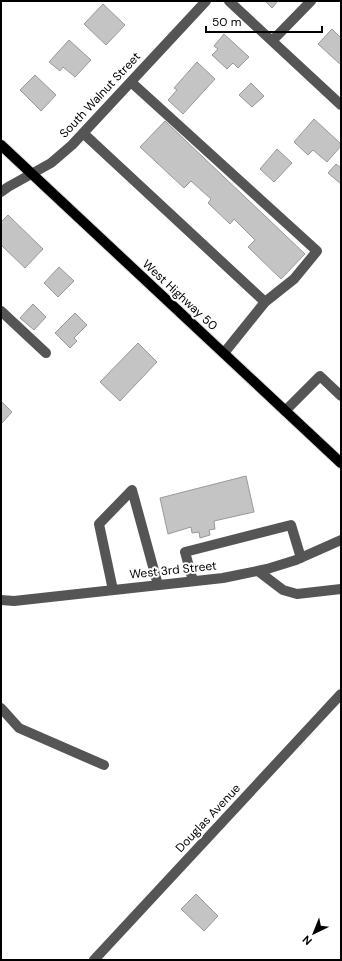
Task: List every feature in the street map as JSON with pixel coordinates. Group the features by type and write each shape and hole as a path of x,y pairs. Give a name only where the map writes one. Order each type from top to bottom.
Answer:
{"main road":[{"name":"West Highway 50","path":"1,145 341,463"}],"street":[{"name":"South Walnut Street","path":"1,192 51,163 72,145 206,1"},
{"path":"229,1 341,105"},
{"path":"272,41 311,1"},
{"path":"131,82 317,251 294,279 265,302 224,353"},
{"path":"83,133 265,302"},
{"path":"1,311 46,353"},
{"path":"285,411 320,376 341,396"},
{"path":"113,590 99,524 132,490 158,585"},
{"path":"193,581 185,552 291,525 301,558"},
{"name":"West 3rd Street","path":"1,600 14,600 223,578 258,571 301,558 341,540"},
{"path":"258,571 283,590 297,594 341,589"},
{"name":"Douglas Avenue","path":"94,960 341,694"},
{"path":"1,708 19,728 104,765"}],"building":[{"path":"265,1 278,1 272,8"},
{"path":"103,4 125,25 106,45 84,24"},
{"path":"332,29 341,38 341,65 318,44"},
{"path":"224,34 249,57 238,68 233,63 227,69 212,55 218,49 214,46"},
{"path":"69,40 91,60 75,77 63,67 60,71 49,62"},
{"path":"197,62 215,79 183,114 168,100 177,90 174,88"},
{"path":"35,75 56,95 41,111 20,90"},
{"path":"251,83 264,96 252,107 239,95"},
{"path":"314,119 341,144 341,146 327,162 313,150 308,155 294,142"},
{"path":"165,121 305,254 281,279 248,247 255,240 234,219 230,224 208,203 211,199 191,181 184,188 140,147"},
{"path":"277,149 292,163 274,182 260,169"},
{"path":"336,164 341,168 341,184 328,173"},
{"path":"8,215 43,249 25,268 1,245 1,222"},
{"path":"59,267 74,281 58,297 44,283"},
{"path":"33,304 46,317 34,330 20,318"},
{"path":"75,313 87,325 74,338 77,341 70,348 55,333"},
{"path":"138,343 157,362 120,401 100,382"},
{"path":"1,401 12,412 1,424"},
{"path":"246,476 254,512 214,521 215,529 209,530 210,535 200,538 199,532 192,533 191,527 168,534 160,498"},
{"path":"196,894 218,916 204,931 181,909"}]}
